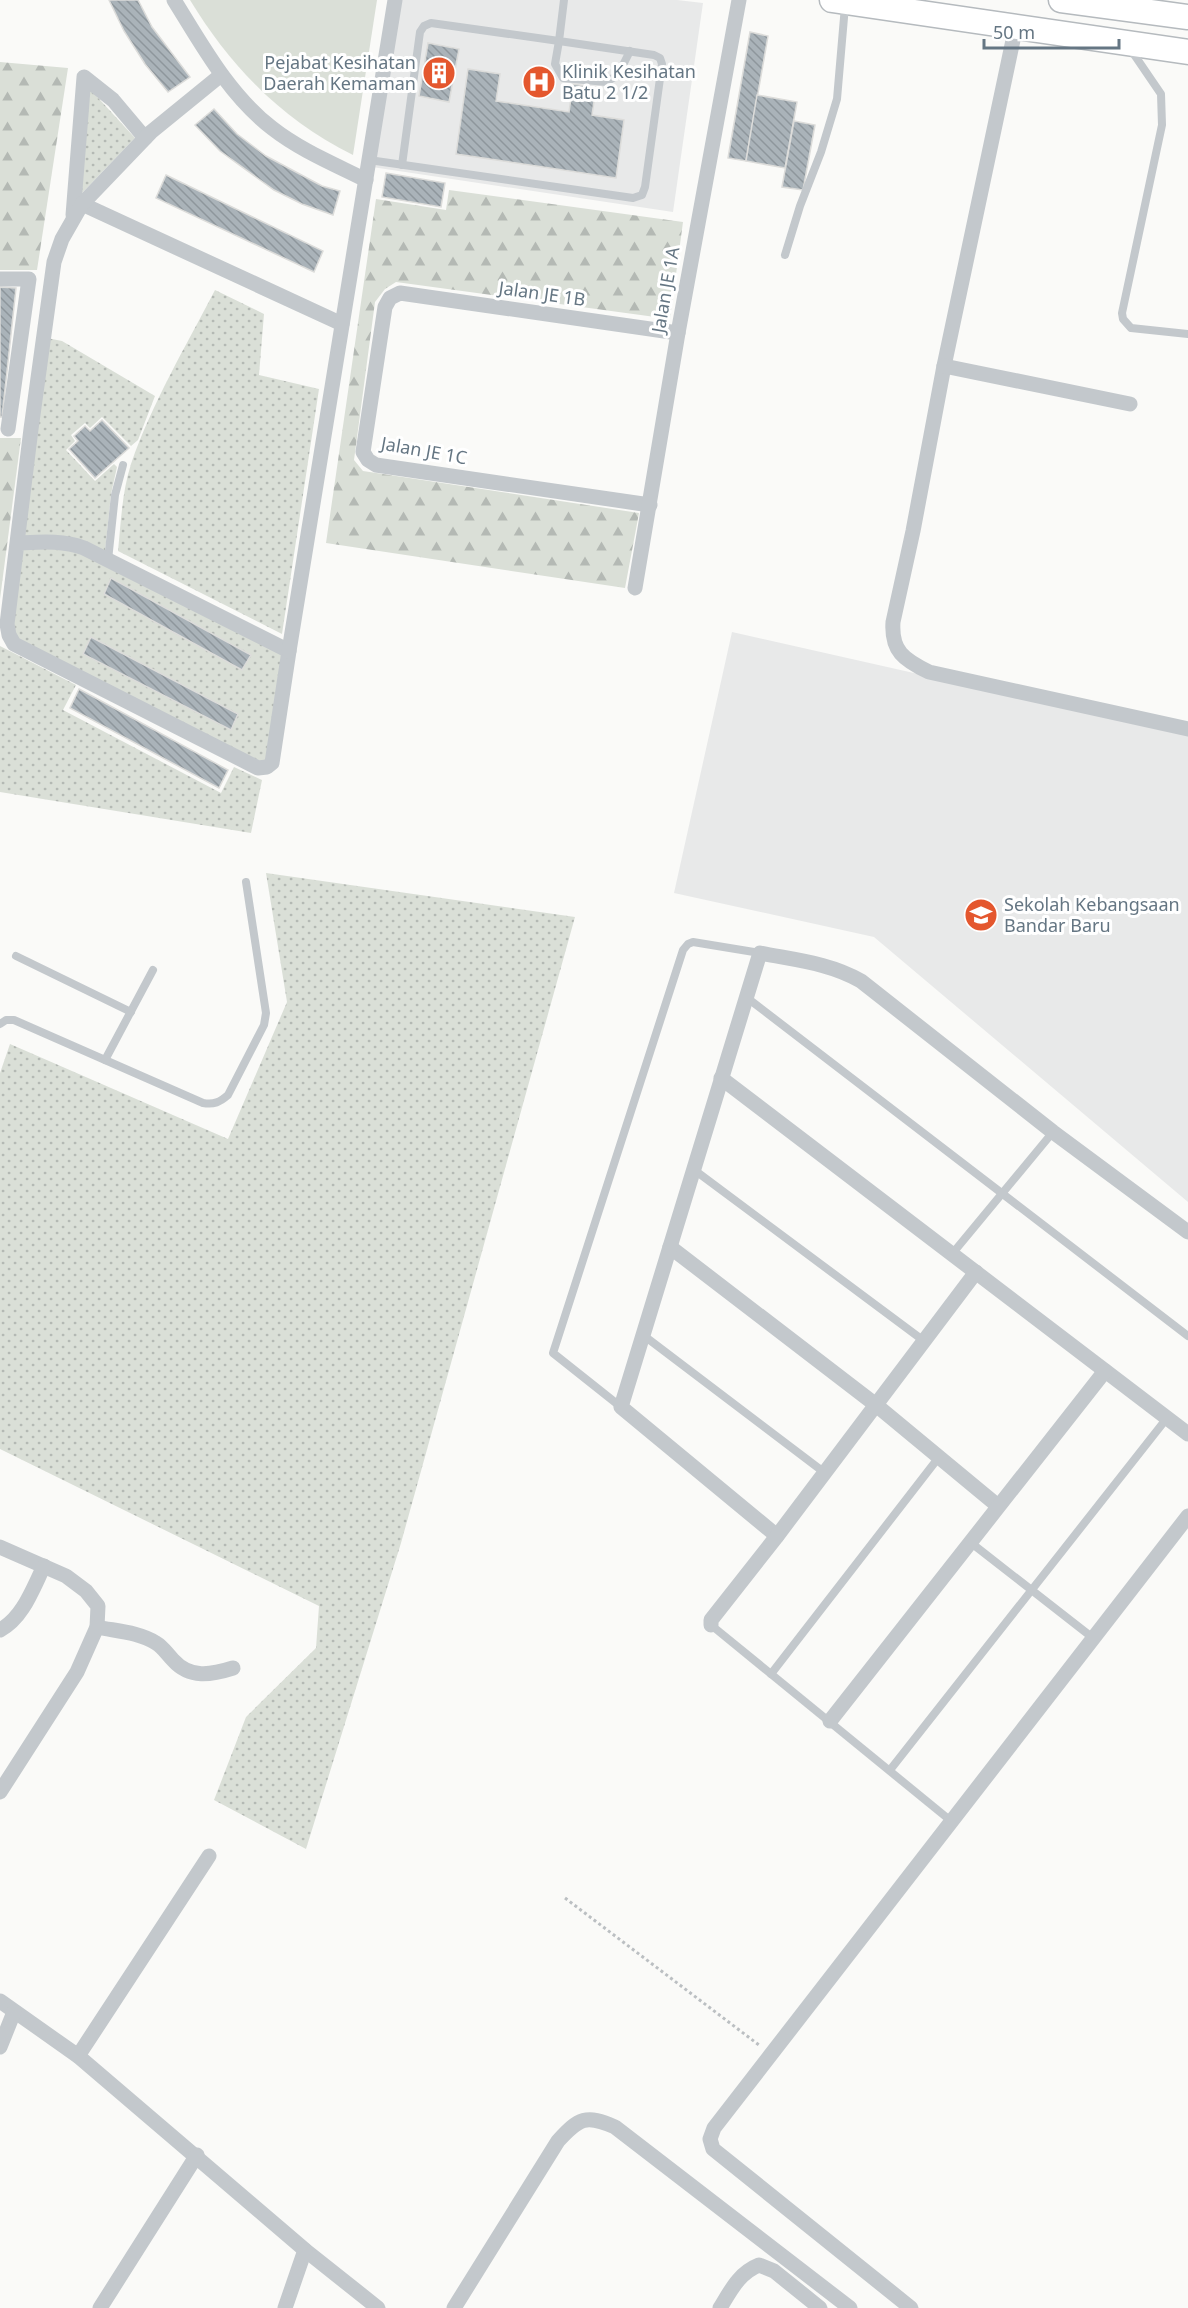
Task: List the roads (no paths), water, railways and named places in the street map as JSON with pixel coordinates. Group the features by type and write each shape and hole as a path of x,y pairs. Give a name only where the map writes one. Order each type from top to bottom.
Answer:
{"main road":[{"path":"1061,0 1183,17"},
{"path":"839,1 1188,52"}],"street":[{"path":"174,0 221,75 271,128 294,143 366,180"},
{"path":"221,75 145,138 82,204 62,238 54,262 8,624 9,635 14,644 258,768 267,767 272,763 395,0"},
{"name":"Jalan JE 1A","path":"635,588 678,333 739,0"},
{"path":"1016,26 944,366 892,634 901,654 911,664 929,672 1188,729"},
{"path":"73,219 84,77 113,100 145,138"},
{"path":"82,204 342,324"},
{"path":"0,279 29,279 4,429 31,429"},
{"name":"Jalan JE 1B","path":"400,293 678,333"},
{"name":"Jalan JE 1C","path":"400,293 390,298 385,307 363,452 368,460 376,465 650,505"},
{"path":"944,366 1130,404"},
{"path":"18,543 56,541 71,543 289,651"},
{"path":"777,1536 621,1407 760,953 828,966 854,977 1053,1132 1188,1232"},
{"path":"721,1078 1188,1434"},
{"path":"670,1247 876,1405 999,1506"},
{"path":"711,1625 711,1620 976,1272"},
{"path":"830,1721 1105,1371"},
{"path":"911,2308 713,2149 710,2139 714,2128 1188,1516"},
{"path":"0,1547 66,1576 87,1591 98,1606 97,1628 77,1672 0,1792"},
{"path":"0,1630 16,1617 44,1566"},
{"path":"97,1628 144,1637 157,1643 185,1670 199,1675 215,1674 233,1668"},
{"path":"78,2056 209,1856"},
{"path":"0,2001 78,2056 197,2155 304,2250 378,2308"},
{"path":"0,2047 14,2012"},
{"path":"454,2308 558,2141 574,2123 587,2119 599,2120 615,2127 850,2308"},
{"path":"100,2308 197,2155"},
{"path":"285,2308 304,2250"},
{"path":"720,2308 738,2279 748,2269 759,2265 774,2271 820,2308"}],"lane":[{"path":"564,0 555,64 563,78 606,82 618,75 630,51"},
{"path":"785,255 837,99 839,1"},
{"path":"369,160 402,165 633,198 642,195 662,64 660,58 630,51 431,23 424,26 420,32 402,165"},
{"path":"1126,43 1161,93 1162,125 1122,314 1123,319 1131,328 1188,334"},
{"path":"108,560 115,495 123,465"},
{"path":"0,1024 6,1020 14,1020 203,1103 212,1104 228,1095 264,1025 266,1013 246,882"},
{"path":"621,1407 552,1353 683,950 693,942 760,953"},
{"path":"16,956 131,1012"},
{"path":"105,1060 153,970"},
{"path":"747,997 1188,1336"},
{"path":"952,1254 1053,1132"},
{"path":"693,1169 924,1341"},
{"path":"643,1335 825,1473"},
{"path":"890,1770 1167,1418"},
{"path":"771,1674 939,1457"},
{"path":"970,1542 1094,1638"},
{"path":"711,1625 951,1821"}],"place":[{"name":"Pejabat Kesihatan Daerah Kemaman","path":"439,73"},
{"name":"Klinik Kesihatan Batu 2 1/2","path":"539,82"},
{"name":"Sekolah Kebangsaan Bandar Baru","path":"981,915"}]}
